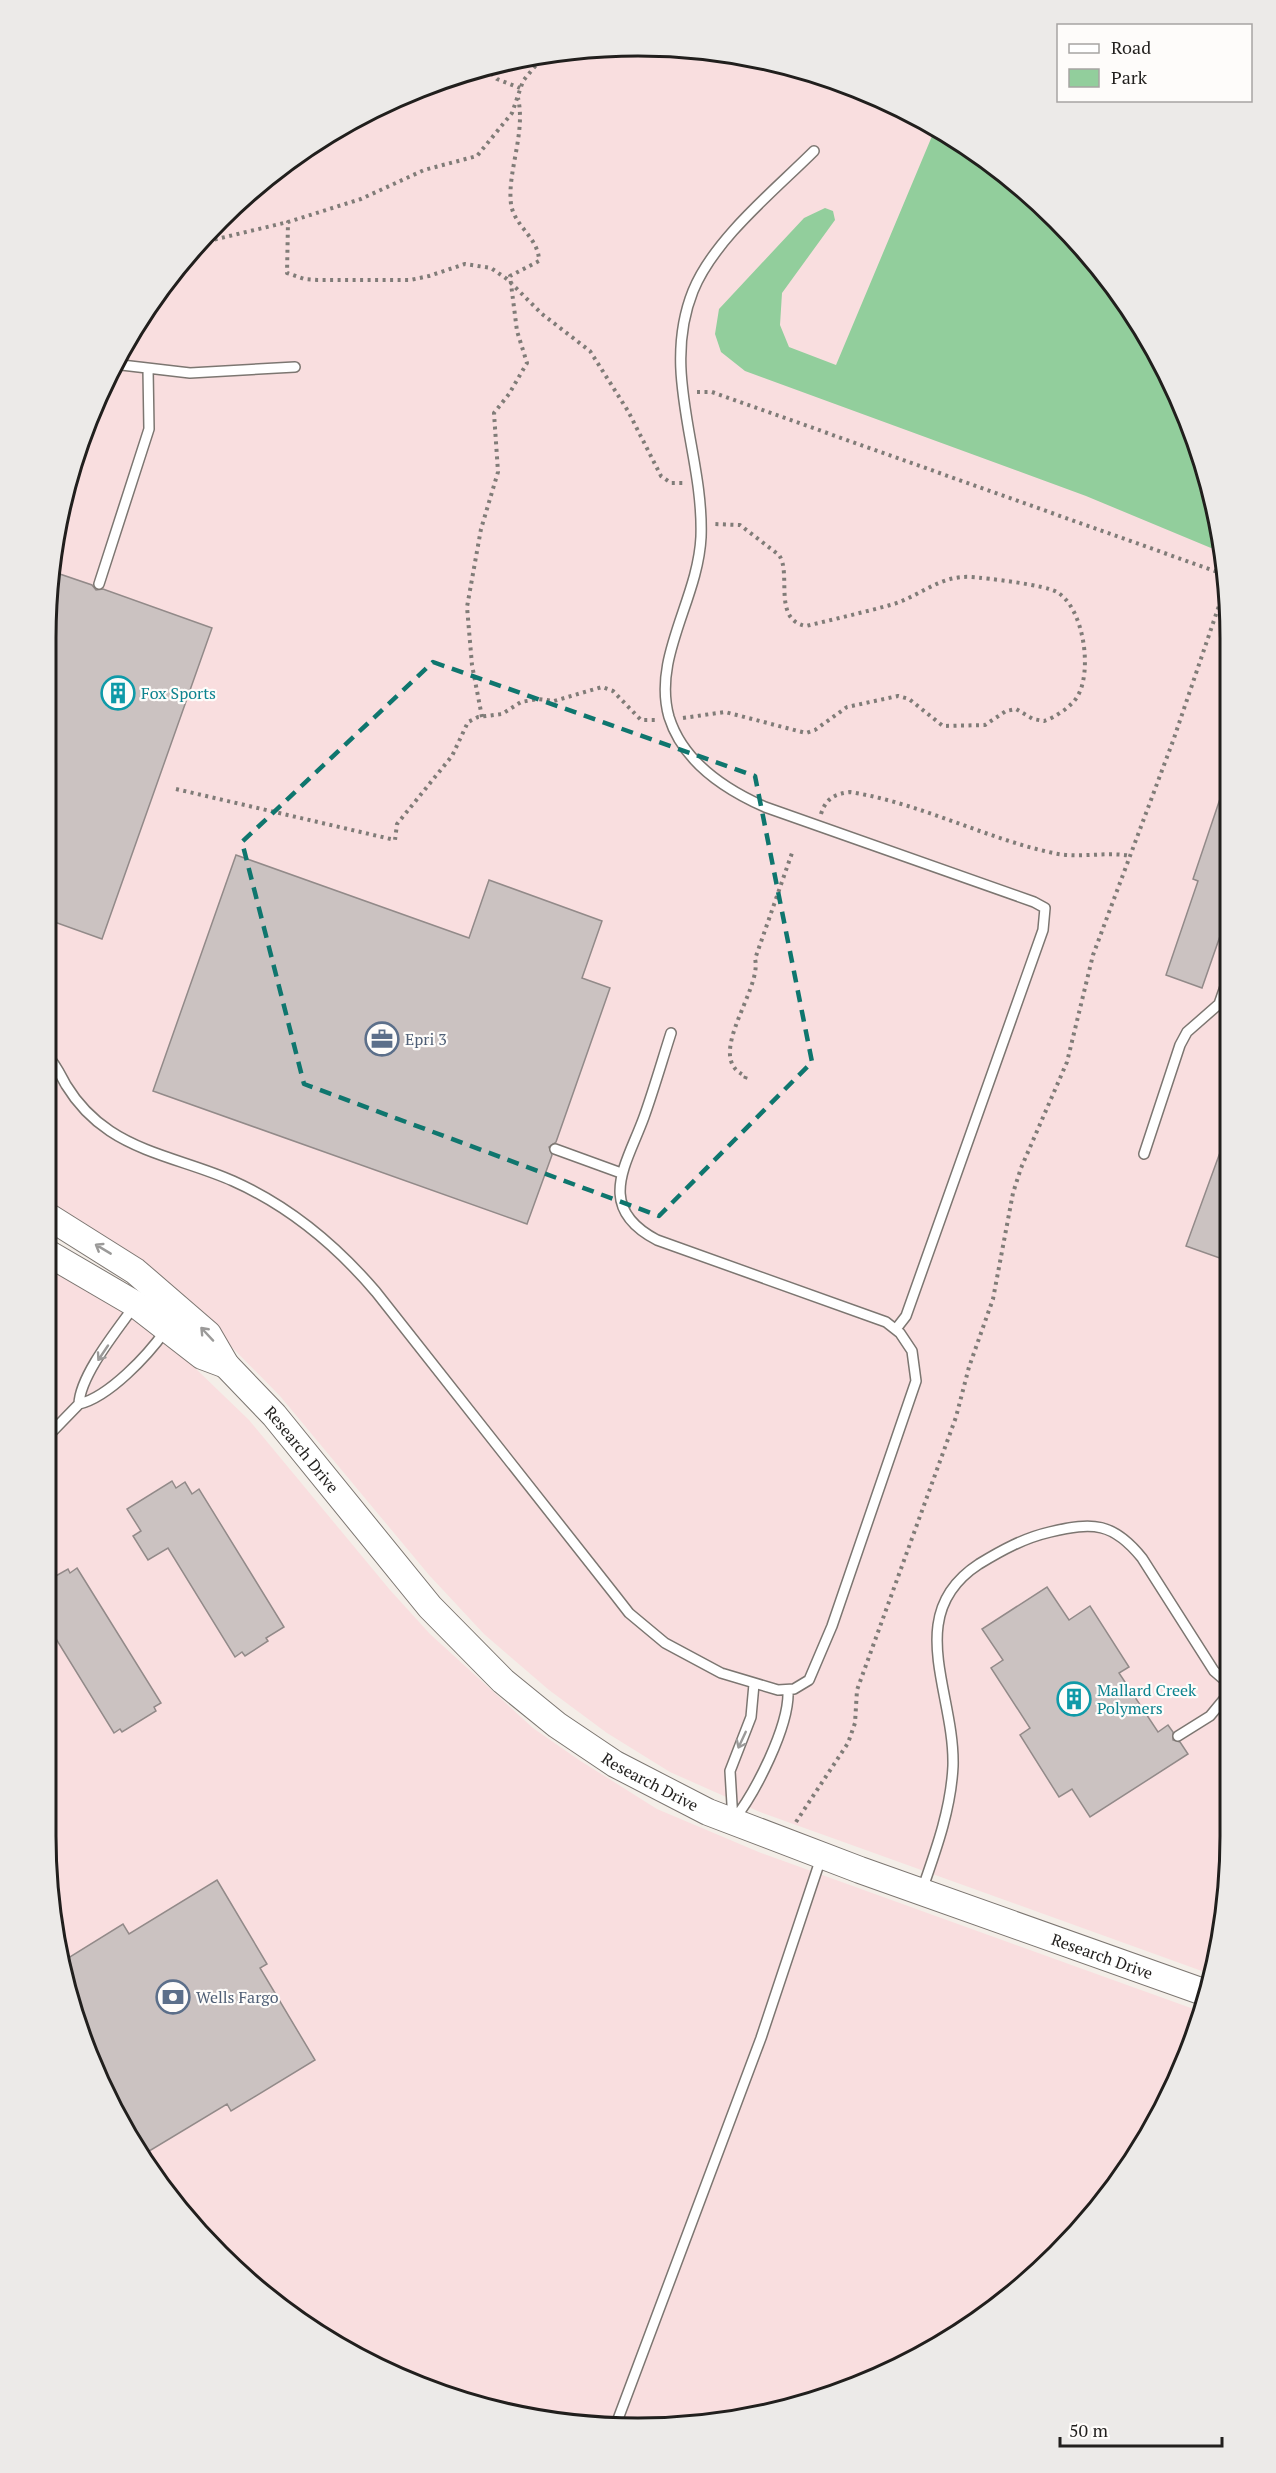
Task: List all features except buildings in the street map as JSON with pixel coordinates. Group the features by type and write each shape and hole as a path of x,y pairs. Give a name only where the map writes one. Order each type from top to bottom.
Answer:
{"street":[{"name":"Research Drive","path":"56,1221 109,1252 143,1294 174,1318 215,1342 226,1365 274,1415 430,1607 503,1681 557,1725 615,1764 676,1797 733,1821 1200,1991"},
{"name":"Research Drive","path":"56,1256 143,1294"}],"lane":[{"path":"814,151 723,245 701,275 688,305 681,338 680,384 699,493 701,538 694,585 665,669 664,689 670,719 679,738 696,761 717,782 765,807 1034,902 1041,905 1046,912 1043,930 910,1305 903,1321 896,1329"},
{"path":"124,366 190,373 295,367"},
{"path":"99,584 149,429 148,369"},
{"path":"1144,1154 1180,1046 1187,1032 1220,1001"},
{"path":"56,1069 80,1105 107,1129 134,1144 232,1180 258,1193 287,1210 334,1247 383,1301 629,1613 680,1652 721,1672 754,1684 788,1690 805,1684 813,1673 906,1417 916,1381 916,1370 912,1351 896,1329 878,1318 652,1238 635,1225 623,1204 619,1184 621,1173 644,1117 671,1033"},
{"path":"555,1149 621,1173"},
{"path":"79,1404 81,1390 90,1372 143,1294"},
{"path":"56,1428 79,1404 91,1399 120,1379 154,1346 174,1318"},
{"path":"922,1890 948,1806 953,1765 936,1623 947,1595 968,1572 1001,1550 1040,1534 1089,1526 1111,1530 1131,1545 1142,1558 1214,1671 1220,1676"},
{"path":"733,1821 730,1771 751,1717 754,1684"},
{"path":"733,1821 756,1787 784,1723 788,1709 788,1690"},
{"path":"1178,1736 1210,1716 1220,1704"},
{"path":"619,2417 761,2038 822,1855"}],"path":[{"path":"213,240 288,222 362,199 424,170 477,156 512,112 520,88 537,65"},
{"path":"492,74 497,80 520,88"},
{"path":"482,717 472,665 467,607 481,529 498,472 494,412 509,394 527,363 517,331 511,274 536,265 539,259 532,240 514,214 511,201 518,138 518,97"},
{"path":"288,222 286,268 291,276 317,280 410,280 473,263 491,268 512,284 531,305 594,356 628,411 661,476 671,483 683,483"},
{"path":"693,392 712,392 1217,572"},
{"path":"684,718 725,712 806,733 815,730 847,707 902,696 943,726 985,725 1006,711 1016,709 1033,719 1044,721 1074,701 1080,688 1083,652 1080,625 1072,607 1057,592 979,578 956,578 934,584 896,603 806,626 797,624 788,611 783,581 783,562 779,555 740,525 712,524"},
{"path":"788,1842 801,1811 829,1774 848,1743 855,1723 857,1690 956,1417 969,1367 993,1299 1015,1185 1067,1062 1094,955 1219,605"},
{"path":"176,789 395,840 397,824 452,756 468,722 502,714 528,700 554,701 602,687 613,691 641,720 656,720"},
{"path":"818,826 827,800 840,793 850,792 950,820 1052,853 1075,856 1113,854 1131,856"},
{"path":"745,1079 746,1076 737,1071 731,1062 730,1045 758,971 755,959 792,853"}],"highlighted area":[{"path":"433,662 755,776 812,1062 659,1216 304,1084 242,842"}],"shaded area":[{"path":"600,57 676,57 714,60 789,75 825,86 896,116 929,134 993,176 1022,200 1050,226 1100,283 1122,314 1160,380 1190,451 1201,487 1216,562 1220,638 1220,1835 1216,1911 1204,1972 760,1812 670,1772 607,1733 549,1690 484,1634 429,1575 280,1396 213,1328 120,1248 56,1206 56,638 60,562 75,487 100,415 116,380 154,314 200,254 226,226 283,176 314,154 380,116 451,86 487,75 562,60"},
{"path":"56,1273 91,1292 168,1342 249,1420 390,1590 430,1634 533,1728 657,1809 761,1853 1194,2009 1176,2058 1142,2126 1100,2190 1050,2247 993,2297 962,2319 896,2357 861,2373 789,2398 714,2413 676,2416 638,2418 562,2413 487,2398 451,2387 380,2357 314,2319 283,2297 226,2247 176,2190 154,2159 116,2093 100,2058 75,1986 60,1911 57,1873"}],"green space":[{"path":"932,136 993,176 1050,226 1100,283 1122,314 1160,380 1176,415 1201,487 1213,547 1086,496 745,371 721,352 715,334 719,309 804,218 825,208 833,211 835,220 782,293 780,325 789,347 836,365"}],"place":[{"name":"Fox Sports","path":"118,693"},
{"name":"Epri 3","path":"382,1039"},
{"name":"Mallard Creek Polymers","path":"1074,1699"},
{"name":"Wells Fargo","path":"173,1997"}]}
